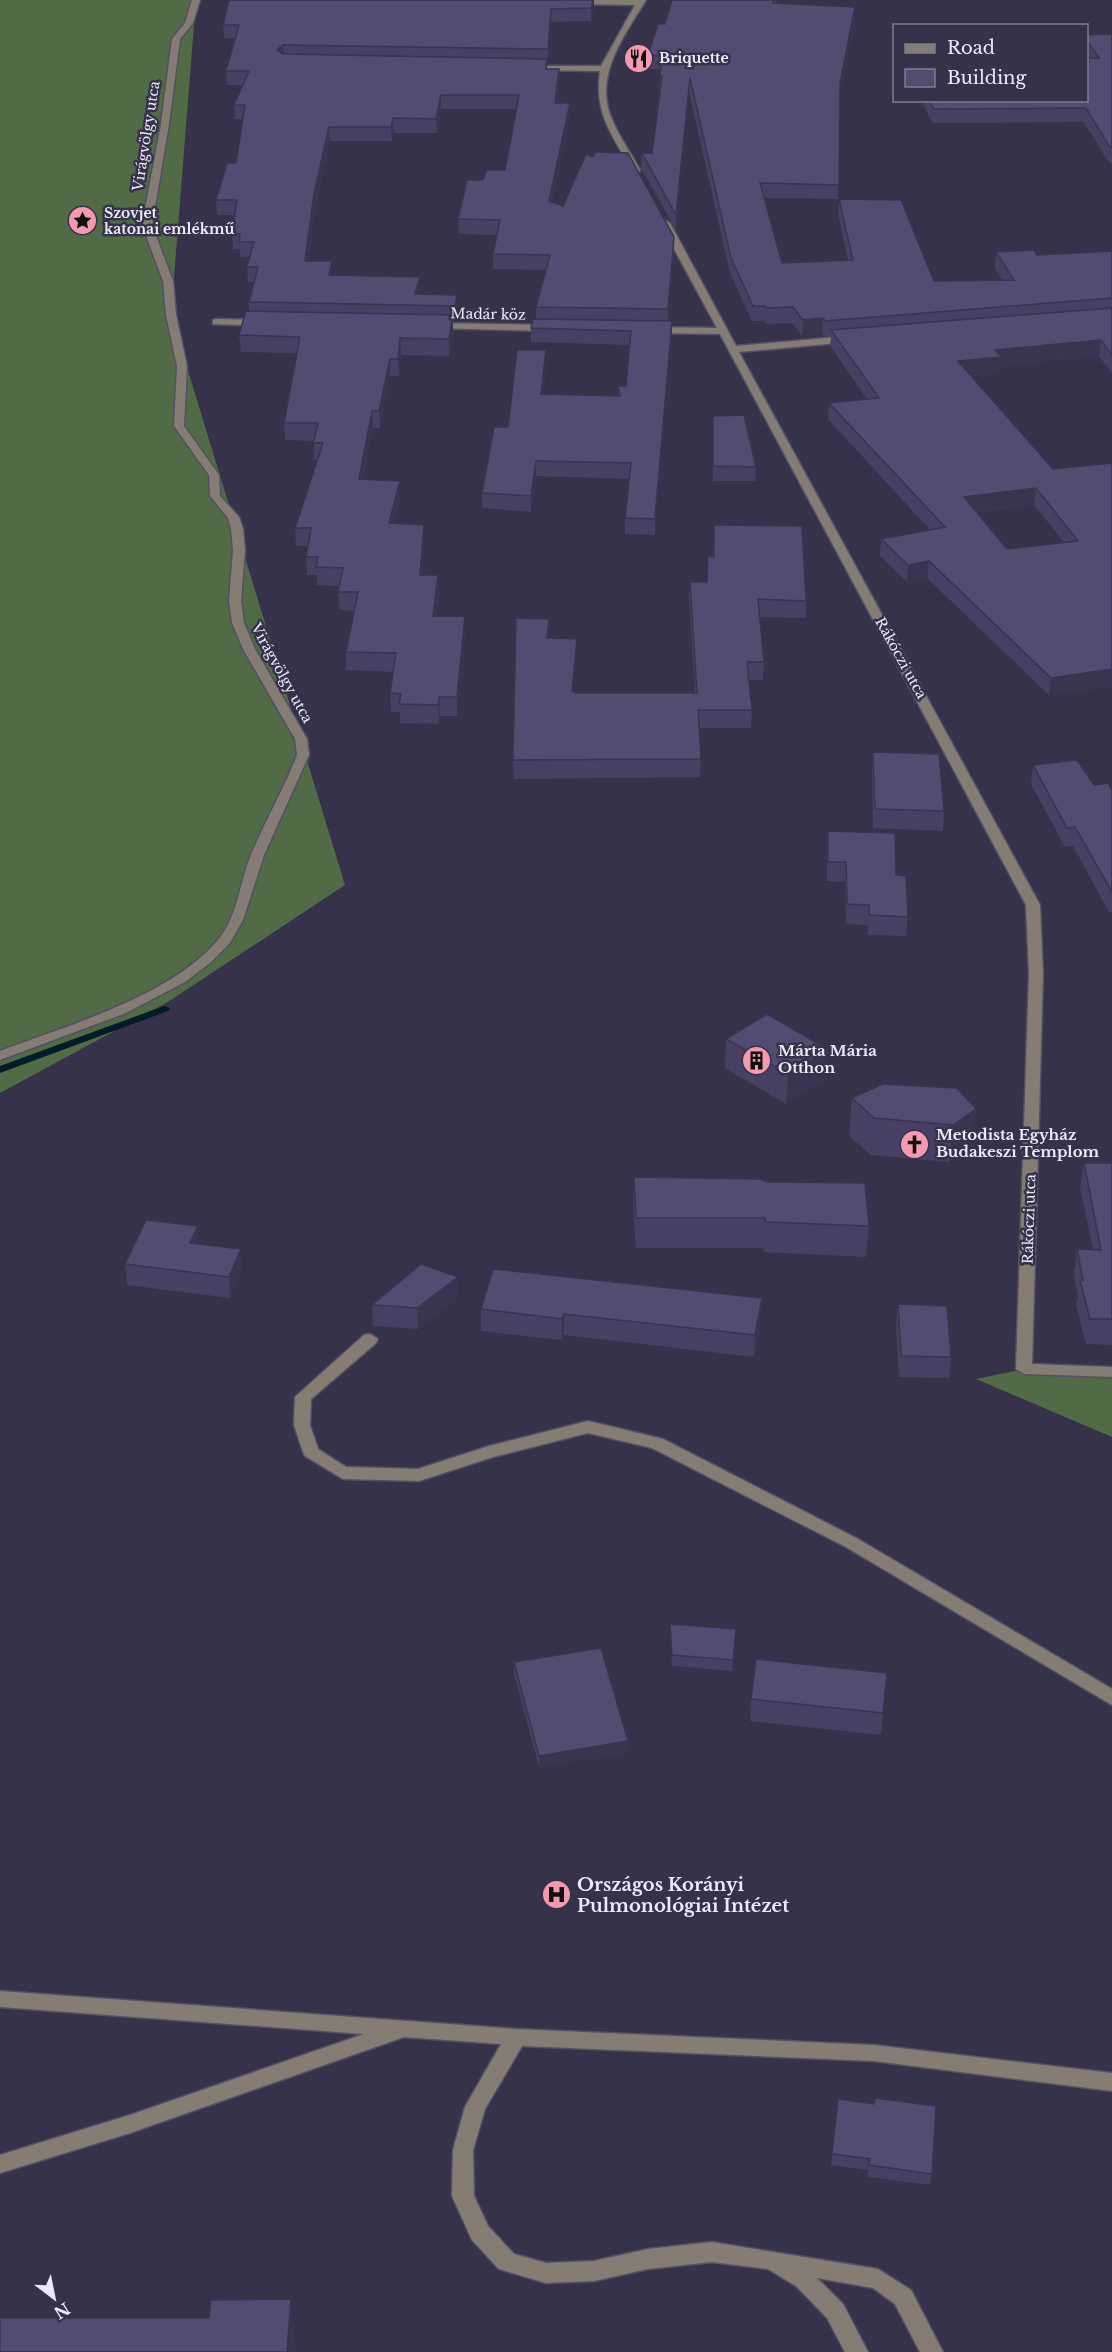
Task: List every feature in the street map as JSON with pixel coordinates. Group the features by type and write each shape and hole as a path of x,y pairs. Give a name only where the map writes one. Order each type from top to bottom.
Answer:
{"street":[{"name":"Virágvölgy utca","path":"0,1056 123,1007 172,984 200,965 226,939 237,917 246,898 252,865 303,755 301,739 249,649 238,623 235,601 239,550 237,529 233,518 215,496 214,475 179,426 182,366 171,315 168,281 147,225 176,39 189,23 196,0"},
{"path":"568,2 641,2 604,69 601,92 606,116 638,174"},
{"path":"521,68 604,69"},
{"name":"Rákóczi utca","path":"661,216 735,349 1033,905 1036,974 1024,1369 1112,1372"},
{"path":"216,322 275,323"},
{"name":"Madár köz","path":"417,326 559,328"},
{"path":"641,330 724,331"},
{"path":"735,349 866,338"},
{"path":"370,1340 303,1397 302,1425 311,1452 343,1473 419,1475 489,1452 588,1427 657,1443 852,1543 1112,1698"},
{"path":"0,1999 516,2037 874,2053 1112,2082"},
{"path":"0,2164 130,2124 402,2029"},
{"path":"516,2037 475,2108 463,2150 463,2196 480,2233 507,2262 546,2273 594,2271 648,2259 712,2252 878,2279 903,2296 932,2352"},
{"path":"772,2260 804,2279 835,2311 857,2352"}],"green space":[{"path":"0,0 196,0 171,315 345,885 168,1002 0,1093"},
{"path":"1024,1369 1112,1372 1112,1437 976,1379"}],"building":[{"path":"229,0 593,0 591,8 551,9 548,49 283,45 277,50 283,54 547,59 546,69 559,69 555,103 570,103 549,201 563,206 586,154 593,157 595,152 628,153 674,237 668,309 536,307 550,255 493,254 500,220 458,219 467,180 483,180 487,170 505,170 519,95 441,95 436,119 393,118 391,127 329,127 314,194 305,261 332,261 329,275 420,277 415,294 457,295 455,306 249,302 258,267 247,267 254,242 239,242 240,234 232,234 237,200 216,200 227,163 236,163 245,105 234,105 249,71 226,71 239,25 223,25"},
{"path":"672,0 773,0 773,3 855,7 840,83 839,185 760,183 782,263 853,260 839,199 901,200 934,281 1014,280 996,252 1034,250 1037,255 1112,251 1112,298 825,321 823,318 803,320 793,307 753,306 731,258 690,78 676,215 642,153 652,153 662,76 660,76 662,56 648,55 658,24 665,24"},
{"path":"1112,34 1112,148 1086,108 934,109 930,102 1088,102 1088,58 1099,58 1088,42 1088,35"},
{"path":"1112,308 1112,355 1101,340 995,350 1002,357 958,361 1053,469 1112,463 1112,669 1051,678 929,561 908,565 881,539 945,527 829,403 879,398 831,330","holes":["1036,488 1078,541 1007,549 964,497"]},
{"path":"246,311 453,315 449,339 400,338 398,359 390,359 379,411 372,411 359,479 400,481 389,523 424,525 420,575 438,575 433,616 465,616 457,697 439,697 438,705 399,704 401,694 390,693 396,653 346,652 358,592 338,592 343,568 316,567 318,557 306,557 311,528 295,528 323,443 313,443 318,423 284,423 300,337 239,335"},
{"path":"533,319 672,321 655,519 625,518 631,463 536,461 531,496 482,493 494,427 508,427 517,350 546,350 541,394 620,396 618,386 626,386 631,331 531,328"},
{"path":"744,415 756,467 713,466 713,416"},
{"path":"714,525 802,526 806,601 758,599 764,662 747,662 752,710 698,710 701,759 513,760 516,618 549,619 547,638 577,639 572,691 576,693 697,693 690,582 707,582 708,556 714,557"},
{"path":"873,752 939,754 944,811 875,809"},
{"path":"1077,760 1094,785 1108,783 1112,790 1112,892 1075,827 1067,828 1033,765"},
{"path":"828,831 895,833 896,875 906,876 908,917 869,915 869,905 847,904 846,862 828,862"},
{"path":"767,1014 829,1050 788,1074 726,1039"},
{"path":"883,1084 957,1088 976,1109 953,1125 874,1118 852,1098"},
{"path":"1084,1163 1112,1163 1112,1319 1090,1319 1080,1280 1083,1280 1077,1249 1101,1250"},
{"path":"634,1177 865,1183 869,1226 766,1222 765,1218 636,1218"},
{"path":"146,1220 198,1226 190,1243 241,1249 229,1277 125,1264"},
{"path":"421,1264 458,1277 417,1308 372,1305"},
{"path":"493,1269 762,1298 755,1335 564,1314 562,1319 481,1309"},
{"path":"898,1304 947,1306 951,1357 901,1356"},
{"path":"670,1624 736,1629 733,1660 672,1655"},
{"path":"601,1648 628,1741 539,1756 514,1662"},
{"path":"756,1659 887,1673 883,1713 751,1699"},
{"path":"875,2098 936,2106 932,2174 869,2165 870,2159 832,2154 838,2099 874,2104"},
{"path":"291,2299 287,2352 0,2352 0,2318 209,2318 211,2300"}],"waterway":[{"path":"0,1070 164,1009"}],"place":[{"name":"Briquette","path":"638,58"},
{"name":"Szovjet katonai emlékmű","path":"83,221"},
{"name":"Márta Mária Otthon","path":"757,1060"},
{"name":"Metodista Egyház Budakeszi Templom","path":"915,1144"},
{"name":"Országos Korányi Pulmonológiai Intézet","path":"556,1895"}]}
